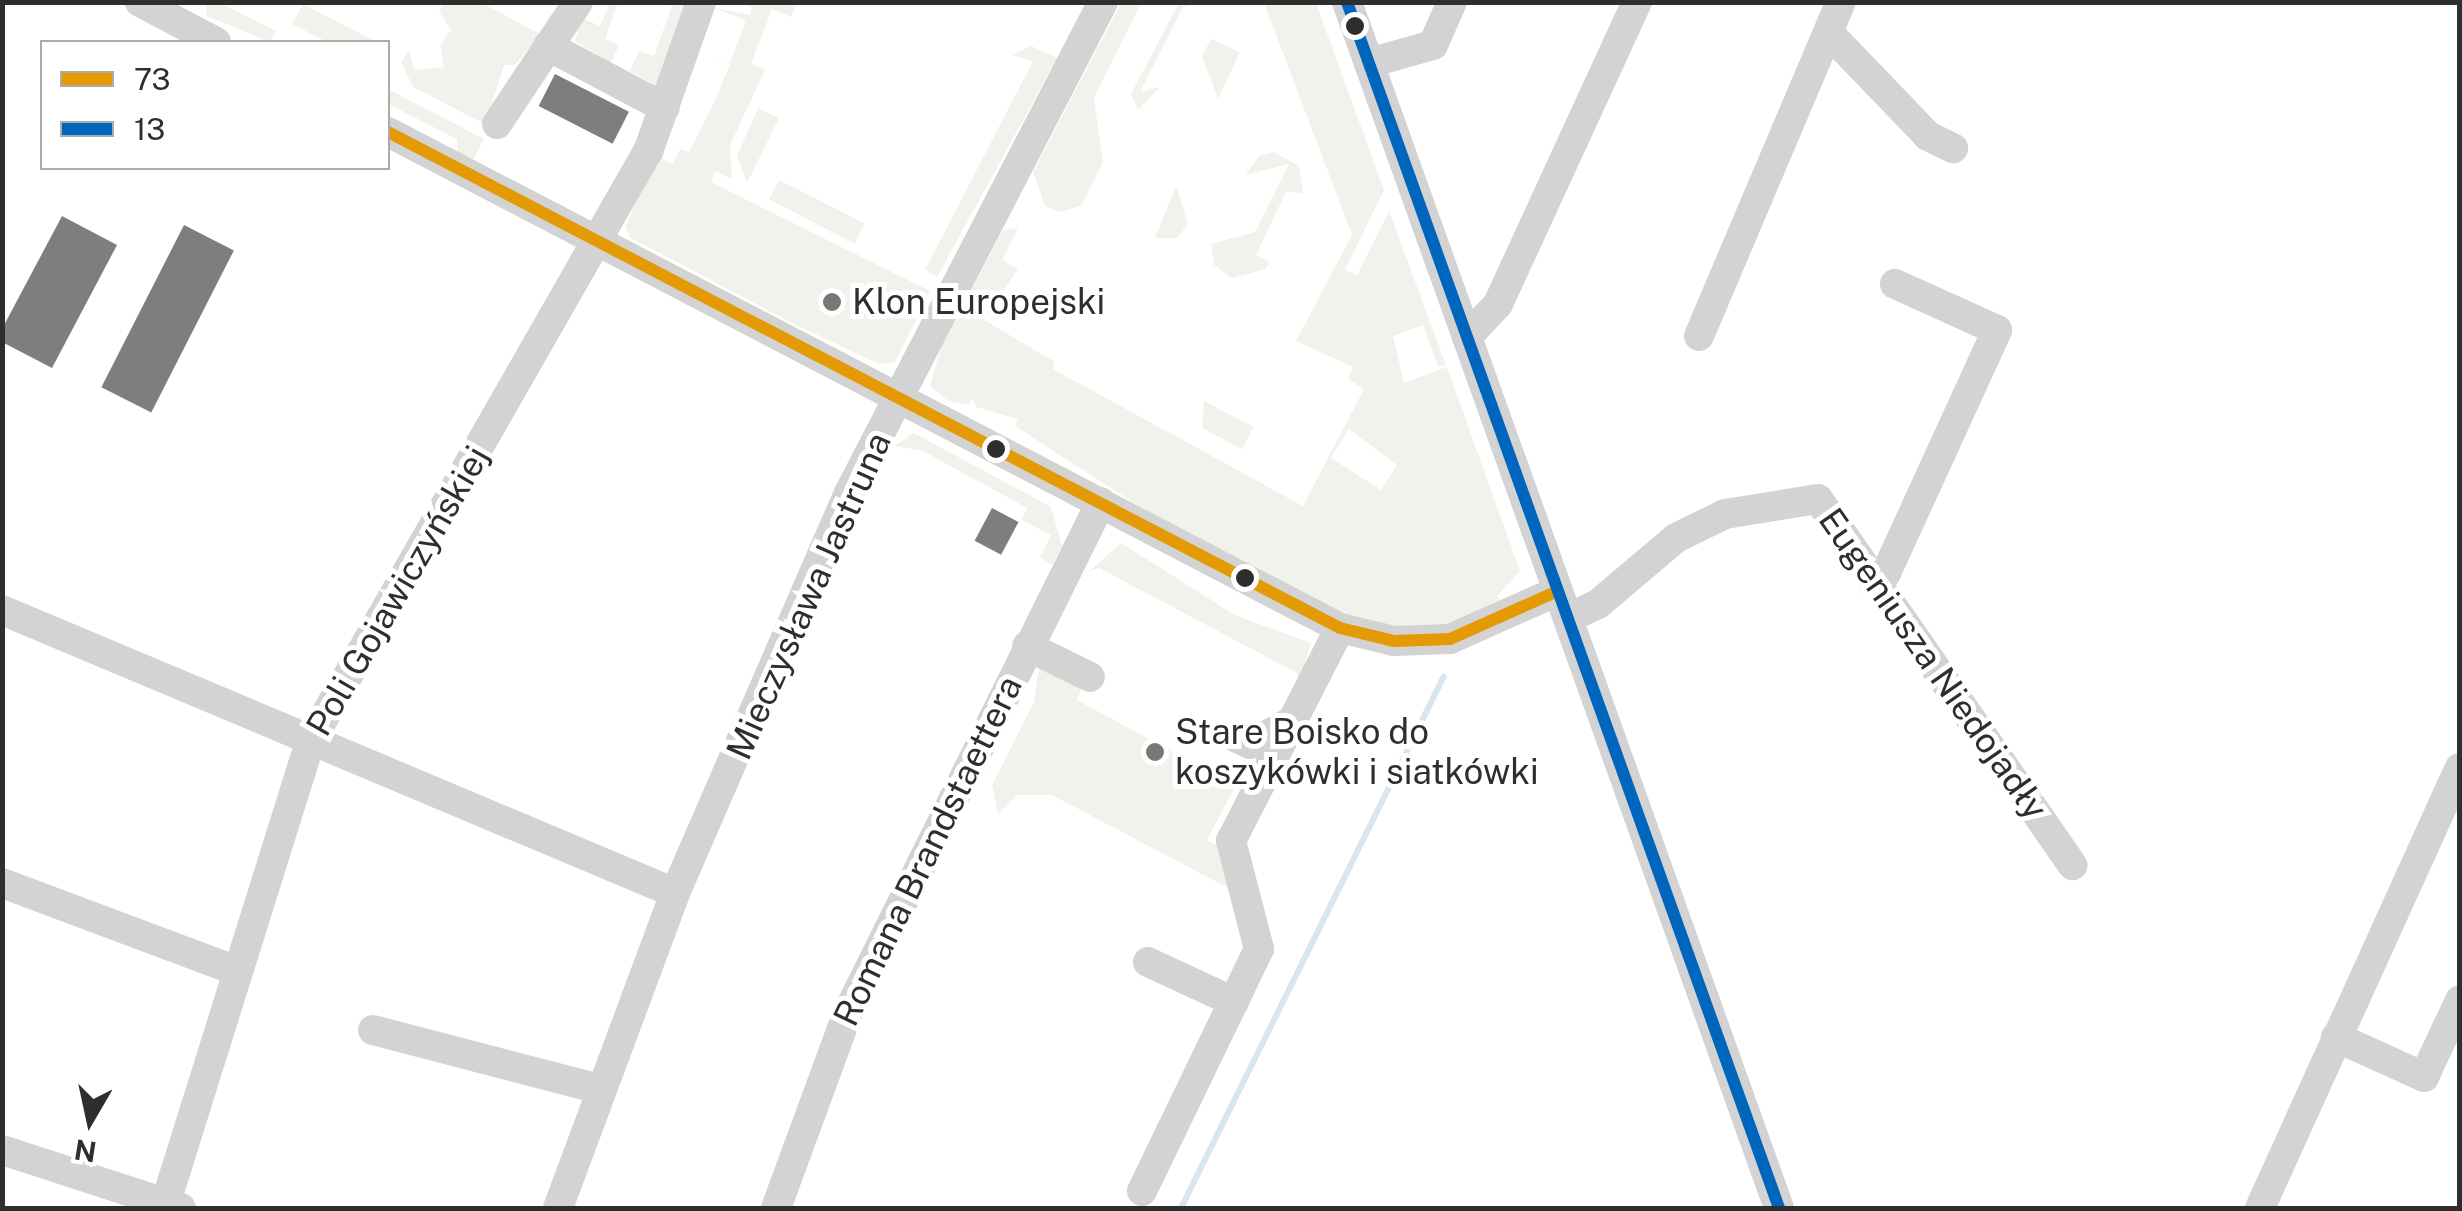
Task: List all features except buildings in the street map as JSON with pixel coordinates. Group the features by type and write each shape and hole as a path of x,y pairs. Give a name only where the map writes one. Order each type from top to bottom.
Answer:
{"street":[{"path":"140,2 212,40"},
{"path":"496,124 578,2"},
{"name":"Poli Gojawiczyńskiej","path":"170,1207 235,970 310,742 597,240 665,108 701,2"},
{"name":"Mieczysława Jastruna","path":"558,1208 675,893 848,493 1104,2"},
{"path":"1347,2 1780,1208"},
{"path":"1369,64 1433,44 1452,2"},
{"path":"1467,337 1498,304 1637,2"},
{"path":"1699,336 1841,2"},
{"path":"1829,33 1928,136 1953,148"},
{"path":"548,46 665,108"},
{"path":"390,133 1340,628 1382,640 1450,638 1563,604"},
{"path":"1874,583 1997,330 1895,284"},
{"name":"Eugeniusza Niedojadły","path":"1563,604 1708,522 1818,498 2072,865"},
{"name":"Romana Brandstaettera","path":"776,1208 848,1012 1101,502"},
{"path":"2,610 675,893"},
{"path":"1142,1190 1234,1002 1260,930 1231,841 1340,628"},
{"path":"1030,639 1093,671"},
{"path":"1272,761 1234,744 1250,744 1292,722"},
{"path":"2260,1208 2460,768"},
{"path":"2,883 235,970"},
{"path":"1148,962 1234,1002"},
{"path":"2336,1037 2424,1077 2460,1000"},
{"path":"373,1030 600,1089"},
{"path":"2,1150 170,1207"}],"shaded area":[{"path":"205,3 220,3 276,31 271,40 265,40 207,16"},
{"path":"443,3 482,3 540,34 515,65 504,65 485,124 413,87 401,62 409,50 414,70 444,67 440,45 451,30 439,11"},
{"path":"610,3 618,3 605,39 619,45 611,63 575,41 582,18 600,26"},
{"path":"673,3 691,3 659,88 630,71 639,51 654,56"},
{"path":"737,3 797,3 791,17 772,9 751,64 765,70 730,145 732,179 715,171 711,182 930,291 895,362 879,364 790,322 631,238 625,227 664,140 663,159 673,164 680,149 689,152 715,101 730,64 712,57 730,63 746,20 710,7 750,15 752,7"},
{"path":"1121,3 1141,3 1094,98 1103,162 1081,206 1059,212 1045,206 1033,172"},
{"path":"1179,3 1202,3 1183,7 1140,92 1160,87 1138,110 1131,94"},
{"path":"1264,3 1316,3 1384,190 1345,270 1357,275 1389,211 1446,365 1438,367 1423,325 1393,336 1404,383 1447,367 1520,571 1497,596 1503,605 1431,630 1354,622 1151,514 1015,426 1018,419 976,407 973,398 969,405 948,401 930,386 941,348 1003,230 1018,228 1002,260 1018,269 984,320 1055,362 1053,369 1303,506 1364,389 1348,379 1353,367 1296,341 1352,235","holes":["1349,429 1397,465 1381,490 1331,458"]},
{"path":"303,4 373,40 323,40 292,24"},
{"path":"1211,39 1240,52 1218,99 1202,56"},
{"path":"1031,46 1057,58 937,277 925,270 1033,61 1012,55"},
{"path":"390,90 484,139 472,162 457,155 457,139 390,105"},
{"path":"758,108 779,118 747,183 737,156"},
{"path":"1274,152 1299,166 1303,193 1286,192 1256,255 1270,262 1266,269 1232,278 1214,265 1211,244 1255,232 1289,164 1245,175 1260,155"},
{"path":"779,180 865,224 855,243 769,200"},
{"path":"1176,186 1188,224 1177,238 1155,238"},
{"path":"1204,401 1254,427 1242,449 1202,428"},
{"path":"914,433 1051,507 1062,546 1052,565 1040,557 1051,535 1022,520 1027,508 923,451 895,446"},
{"path":"1121,543 1235,615 1311,643 1299,683 1297,673 1099,568 1088,572"},
{"path":"1040,662 1084,683 1077,700 1208,771 1219,776 1230,760 1254,771 1251,787 1238,781 1207,840 1228,852 1232,890 1052,795 1017,795 998,814 992,785 1034,702"}],"waterway":[{"path":"1181,1208 1444,676"}],"transit line":[{"name":"13","path":"1347,2 1779,1208"},
{"name":"73","path":"390,133 1340,628 1394,641 1450,639 1558,591"}],"place":[{"name":"Klon Europejski","path":"832,302"},
{"name":"Stare Boisko do koszykówki i siatkówki","path":"1155,752"}]}
